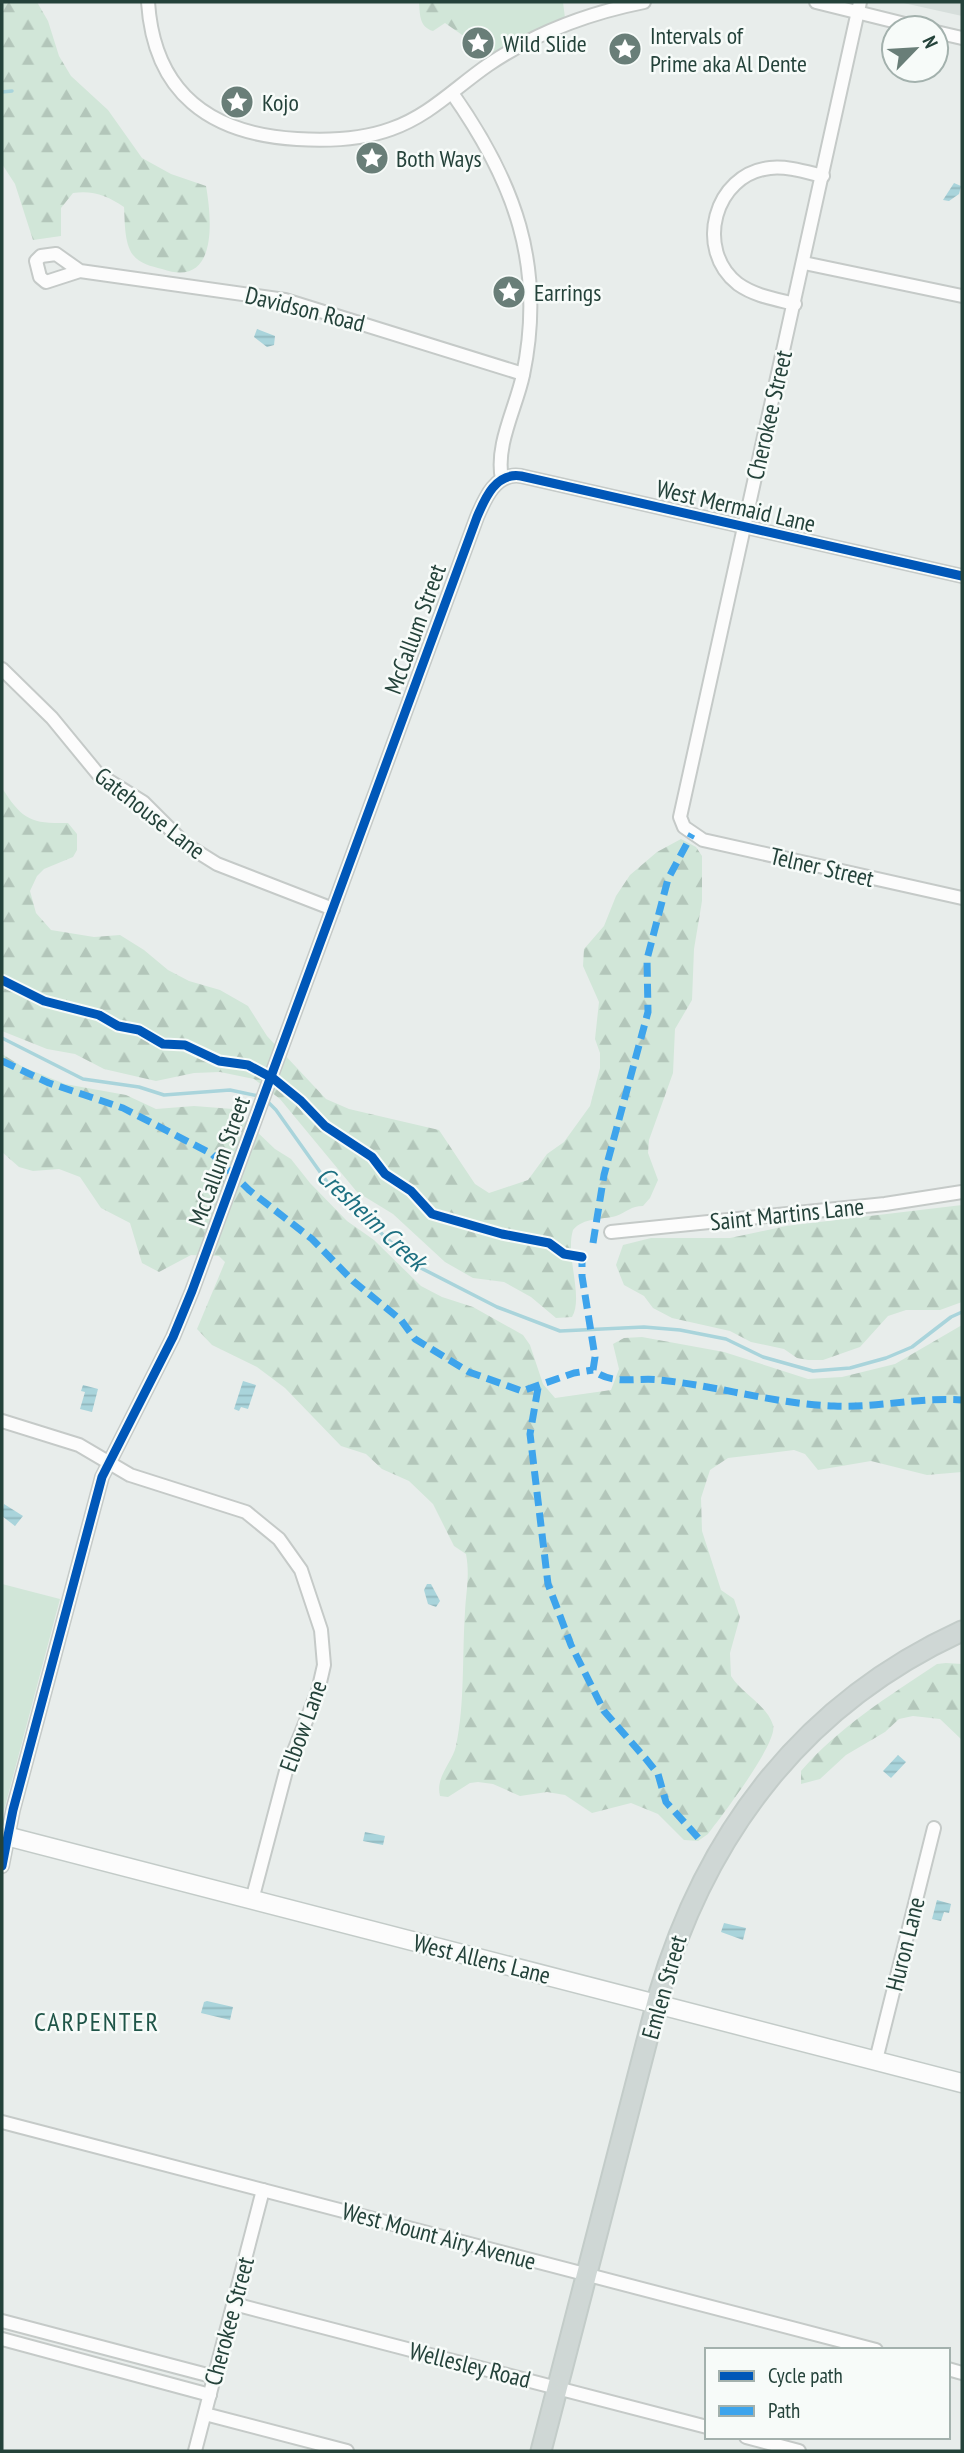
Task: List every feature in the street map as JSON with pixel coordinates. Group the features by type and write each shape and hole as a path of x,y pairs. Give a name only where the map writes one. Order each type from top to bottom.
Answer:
{"main road":[{"name":"Emlen Street","path":"541,2451 657,2004 679,1931 704,1876 737,1820 769,1778 814,1730 849,1700 906,1661 962,1631"}],"street":[{"path":"148,2 156,51 176,86 214,119 250,134 303,140 360,138 406,123 452,93 485,67 524,44 582,18 644,2"},
{"path":"816,2 859,7 880,14"},
{"name":"Cherokee Street","path":"684,827 680,807 795,304 859,7"},
{"path":"452,93 491,152 517,212 525,250 529,301 523,374 500,461 502,479"},
{"path":"795,304 761,296 737,283 728,274 716,250 714,219 726,194 745,176 757,171 780,167 823,176"},
{"path":"804,263 962,296"},
{"name":"Davidson Road","path":"80,271 285,300 523,374"},
{"name":"West Mermaid Lane","path":"502,479 521,476 962,576"},
{"name":"McCallum Street","path":"2,1866 5,1836 90,1517 108,1464 173,1337 192,1291 477,517 487,495 502,479"},
{"name":"Gatehouse Lane","path":"2,669 52,719 98,774 143,802 185,844 217,864 333,909"},
{"name":"Telner Street","path":"684,827 703,840 962,898"},
{"name":"Saint Martins Lane","path":"611,1232 885,1204 962,1192"},
{"name":"Elbow Lane","path":"2,1421 62,1438 92,1451 108,1464 130,1475 230,1505 257,1520 294,1558 312,1599 323,1640 322,1678 286,1771 252,1900"},
{"name":"Huron Lane","path":"876,2060 934,1828"},
{"name":"West Allens Lane","path":"5,1836 962,2082"},
{"name":"West Mount Airy Avenue","path":"2,2122 868,2348"},
{"name":"Cherokee Street","path":"195,2451 263,2190"},
{"name":"Wellesley Road","path":"234,2304 705,2426"},
{"path":"2,2321 215,2377"},
{"path":"2,2339 210,2395"},
{"path":"205,2414 347,2451"},
{"path":"754,2439 799,2451"}],"shaded area":[{"path":"899,2 962,2 962,16"}],"green space":[{"path":"2,2 37,2 48,21 59,56 71,76 108,110 142,158 171,174 206,186 210,216 207,248 202,260 193,269 180,273 139,261 128,244 124,207 94,193 73,193 61,208 61,236 33,240 15,184 2,164"},
{"path":"419,2 563,2 490,42 468,39 445,23 433,31 428,29 421,20"},
{"path":"458,2 563,2 565,18 487,58"},
{"path":"2,788 15,807 28,818 68,823 77,834 77,850 73,857 44,869 37,876 30,891 36,913 51,930 94,937 120,935 168,970 189,981 220,990 248,1006 267,1036 326,1099 349,1109 439,1130 475,1184 489,1193 528,1180 547,1154 564,1142 590,1106 600,1068 600,1053 595,1039 599,1002 583,966 584,949 604,926 616,896 630,875 657,852 681,839 696,847 702,856 702,901 694,949 692,1000 675,1029 673,1073 649,1140 648,1153 658,1180 643,1206 616,1216 587,1221 573,1230 571,1252 576,1299 572,1317 556,1318 531,1297 504,1282 473,1278 445,1262 393,1214 357,1192 280,1099 254,1079 220,1072 194,1073 156,1081 104,1069 75,1054 47,1049 2,1031"},
{"path":"2,1054 23,1067 65,1084 126,1095 156,1109 194,1106 233,1109 275,1149 291,1159 347,1221 374,1240 421,1286 442,1297 473,1307 523,1335 530,1345 543,1384 555,1398 611,1390 619,1369 613,1344 624,1338 642,1337 724,1352 808,1379 842,1377 895,1364 962,1325 962,1472 927,1475 871,1461 818,1470 805,1454 794,1450 728,1458 710,1470 701,1498 702,1531 721,1590 734,1599 740,1617 730,1653 731,1676 760,1705 773,1725 767,1747 758,1763 708,1834 698,1841 684,1840 658,1814 631,1803 592,1813 565,1795 547,1792 520,1796 493,1784 478,1782 470,1783 448,1797 440,1796 442,1776 456,1746 461,1713 468,1576 466,1554 454,1546 433,1504 409,1481 382,1469 366,1454 341,1446 285,1388 257,1367 212,1345 197,1329 225,1262 219,1256 191,1255 159,1272 142,1263 130,1223 101,1208 80,1177 59,1169 33,1171 19,1167 2,1152"},
{"path":"962,1205 962,1302 940,1310 906,1310 888,1316 860,1347 823,1360 797,1358 784,1349 751,1342 730,1331 672,1318 653,1308 644,1296 624,1285 616,1265 623,1245 651,1238 730,1238 786,1226"},
{"path":"2,1584 60,1599 2,1818"},
{"path":"937,1664 962,1664 962,1740 940,1719 913,1716 899,1719 885,1732 846,1755 820,1779 801,1784 801,1771 848,1726"}],"water":[{"path":"954,183 961,186 959,194 949,201 943,200"},
{"path":"257,329 275,336 274,345 267,347 254,337"},
{"path":"243,1381 256,1385 248,1409 241,1407 239,1411 234,1409"},
{"path":"83,1385 98,1389 92,1412 80,1409 85,1392 81,1391"},
{"path":"4,1504 23,1516 15,1526 2,1516"},
{"path":"427,1584 431,1584 440,1601 436,1607 428,1604 424,1590"},
{"path":"898,1755 906,1762 891,1778 883,1771"},
{"path":"365,1832 385,1836 383,1845 363,1841"},
{"path":"937,1900 951,1904 949,1913 944,1912 941,1921 932,1919"},
{"path":"724,1923 746,1928 743,1940 721,1932"},
{"path":"204,2002 233,2007 230,2020 201,2013"}],"waterway":[{"path":"2,92 12,91"},
{"name":"Cresheim Creek","path":"2,1038 83,1079 139,1087 164,1095 230,1090 263,1097 276,1110 330,1186 417,1266 497,1307 560,1331 644,1327 680,1330 726,1339 763,1357 813,1371 850,1368 886,1358 912,1347 951,1317 962,1312"}],"marked path":[{"path":"593,1243 604,1175 648,1012 647,959 668,879 692,834"},
{"path":"2,1061 49,1083 123,1108 212,1154 249,1190 312,1239 353,1281 401,1320 415,1339 469,1372 522,1391 574,1373 593,1370"},
{"path":"578,1257 582,1257 582,1276 595,1357 593,1370 608,1378 660,1380 812,1405 962,1400"},
{"path":"538,1388 530,1434 548,1584 571,1645 604,1711 658,1774 666,1802 702,1842"}],"cycle path":[{"path":"2,1866 13,1810 102,1477 173,1337 192,1291 477,517 493,488 505,478 521,476 962,576"},
{"path":"2,980 44,1001 99,1015 118,1026 139,1030 163,1044 185,1045 219,1061 248,1065 274,1079 301,1101 325,1126 372,1157 385,1174 411,1191 432,1214 502,1234 549,1243 564,1254 582,1257"}],"place":[{"name":"Wild Slide","path":"478,43"},
{"name":"Intervals of Prime aka Al Dente","path":"625,49"},
{"name":"Kojo","path":"237,102"},
{"name":"Both Ways","path":"372,158"},
{"name":"Earrings","path":"509,292"}],"district":[{"name":"CARPENTER","path":"97,2021"}]}
